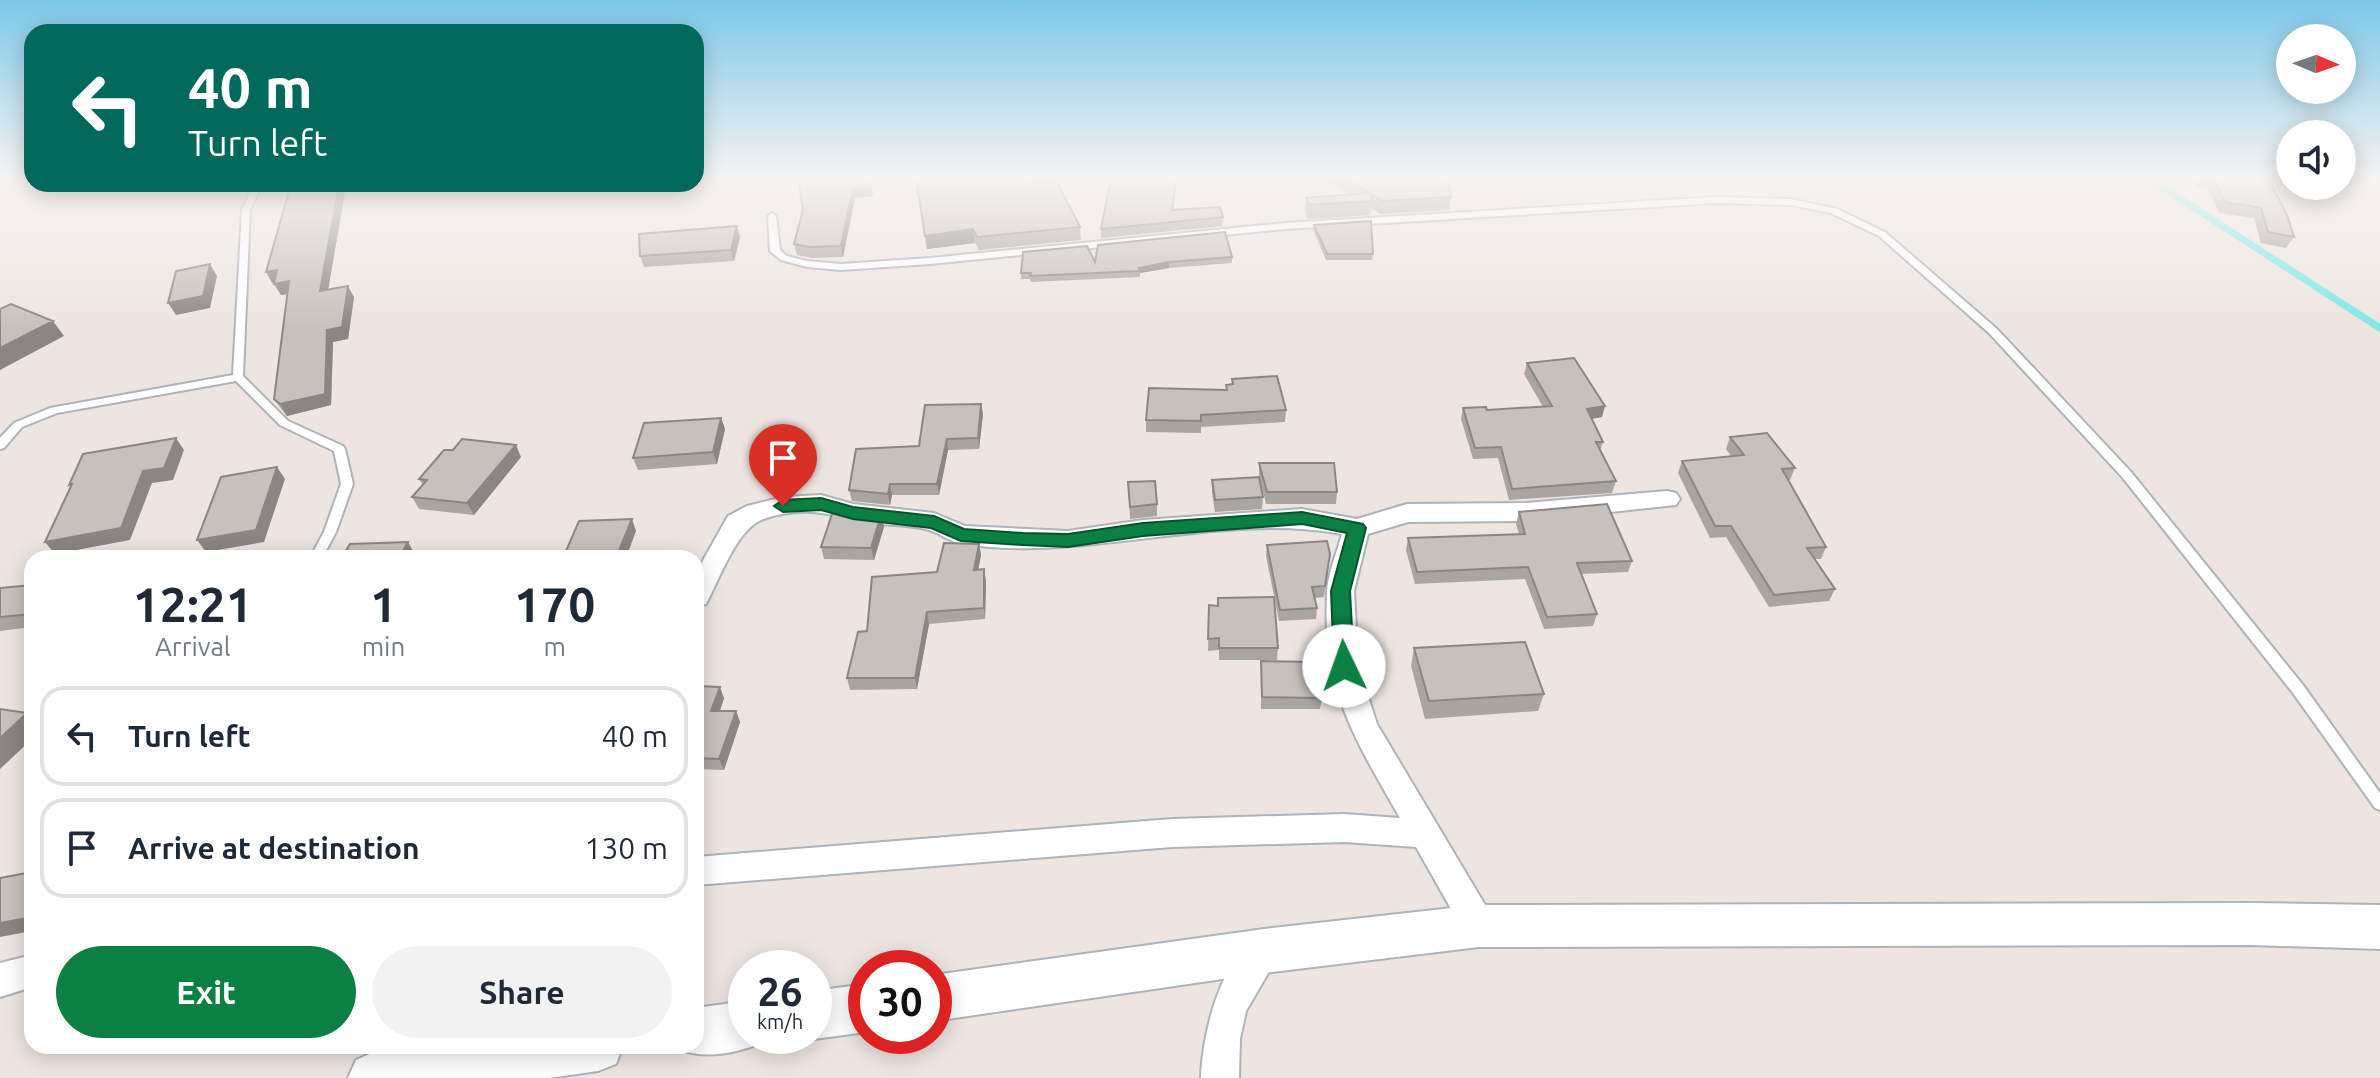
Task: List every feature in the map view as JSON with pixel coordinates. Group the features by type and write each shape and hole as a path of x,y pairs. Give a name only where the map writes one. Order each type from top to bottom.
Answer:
{"main road":[{"path":"952,995 1264,951 1479,926 2251,924 2380,927"},
{"path":"704,1031 728,1028"},
{"path":"374,1078 542,1054"}],"street":[{"path":"704,582 737,522 756,512 783,506 821,504 853,513 934,522 961,535 1068,540 1143,529 1302,518 1357,528 1407,513 1526,512 1667,499"},
{"path":"1357,528 1340,591 1344,666 1363,726 1479,926"},
{"path":"704,870 1172,833 1344,828 1426,834"},
{"path":"1220,1078 1219,1044 1228,1006 1264,951"},
{"path":"0,980 24,973"}],"lane":[{"path":"245,228 238,377 284,423 339,449 347,484 320,550"},
{"path":"773,228 775,251 784,258 841,267 946,260 1262,228"},
{"path":"1870,228 1882,234 1993,331 2127,475 2298,689 2380,804"},
{"path":"0,427 18,425 54,410 94,401 238,377"},
{"path":"0,445 18,425"}],"building":[{"path":"278,228 331,228 320,291 348,286 342,327 327,330 325,394 280,404 274,399 289,281 274,284 277,270 266,272"},
{"path":"736,228 731,250 640,256 639,234"},
{"path":"798,228 845,228 841,246 794,244"},
{"path":"924,228 1067,228 977,237 973,229 925,236"},
{"path":"1315,228 1371,228 1373,254 1327,254"},
{"path":"2267,228 2291,228 2294,237 2268,232"},
{"path":"1225,232 1232,257 1169,262 1139,268 1140,271 1030,276 1031,273 1021,273 1023,252 1087,246 1095,262 1098,245"},
{"path":"210,264 203,296 168,303 176,271"},
{"path":"11,304 53,321 0,348 0,309"},
{"path":"1574,358 1605,406 1587,409 1603,442 1596,442 1616,481 1512,489 1501,447 1475,448 1463,408 1486,407 1487,410 1552,406 1527,363"},
{"path":"1277,376 1286,410 1201,415 1201,421 1146,420 1149,388 1227,390 1226,385 1233,384 1232,379"},
{"path":"981,404 978,438 947,439 937,484 890,484 888,494 849,490 856,449 919,446 925,405"},
{"path":"721,418 713,452 633,458 644,423"},
{"path":"1767,433 1795,468 1782,469 1826,547 1807,548 1835,589 1774,595 1731,526 1715,526 1682,461 1744,455 1730,437"},
{"path":"176,438 164,468 143,471 121,528 45,542 83,454"},
{"path":"462,439 516,445 467,503 412,497 427,480 419,479 444,450 453,450"},
{"path":"1259,463 1334,463 1337,492 1267,492"},
{"path":"277,467 256,530 197,540 221,477"},
{"path":"1259,477 1263,497 1215,500 1212,480"},
{"path":"1155,481 1157,504 1130,507 1128,482"},
{"path":"1607,504 1632,561 1577,563 1597,614 1547,617 1528,567 1417,572 1408,538 1525,534 1519,512"},
{"path":"834,508 881,515 871,548 821,547"},
{"path":"632,519 619,550 566,550 579,521"},
{"path":"1327,541 1330,554 1325,586 1312,587 1317,608 1280,610 1267,545"},
{"path":"408,542 404,550 346,550 350,544"},
{"path":"944,543 979,544 974,570 984,569 984,608 927,612 915,678 847,678 858,632 867,631 872,577 937,572"},
{"path":"24,586 24,615 0,617 0,588"},
{"path":"1274,597 1278,648 1219,648 1219,638 1208,639 1209,605 1218,606 1218,598"},
{"path":"1525,642 1544,694 1429,701 1414,648"},
{"path":"1261,661 1319,662 1322,698 1262,697"},
{"path":"704,686 720,687 711,711 736,711 719,759 704,758"},
{"path":"0,709 24,713 24,716 0,738"},
{"path":"24,874 24,918 0,923 0,878"}],"waterway":[{"path":"2226,228 2380,328"}],"route":[{"path":"783,506 821,504 853,513 934,522 961,535 1023,539 1068,540 1143,529 1302,518 1357,528 1340,591 1344,666"}]}
